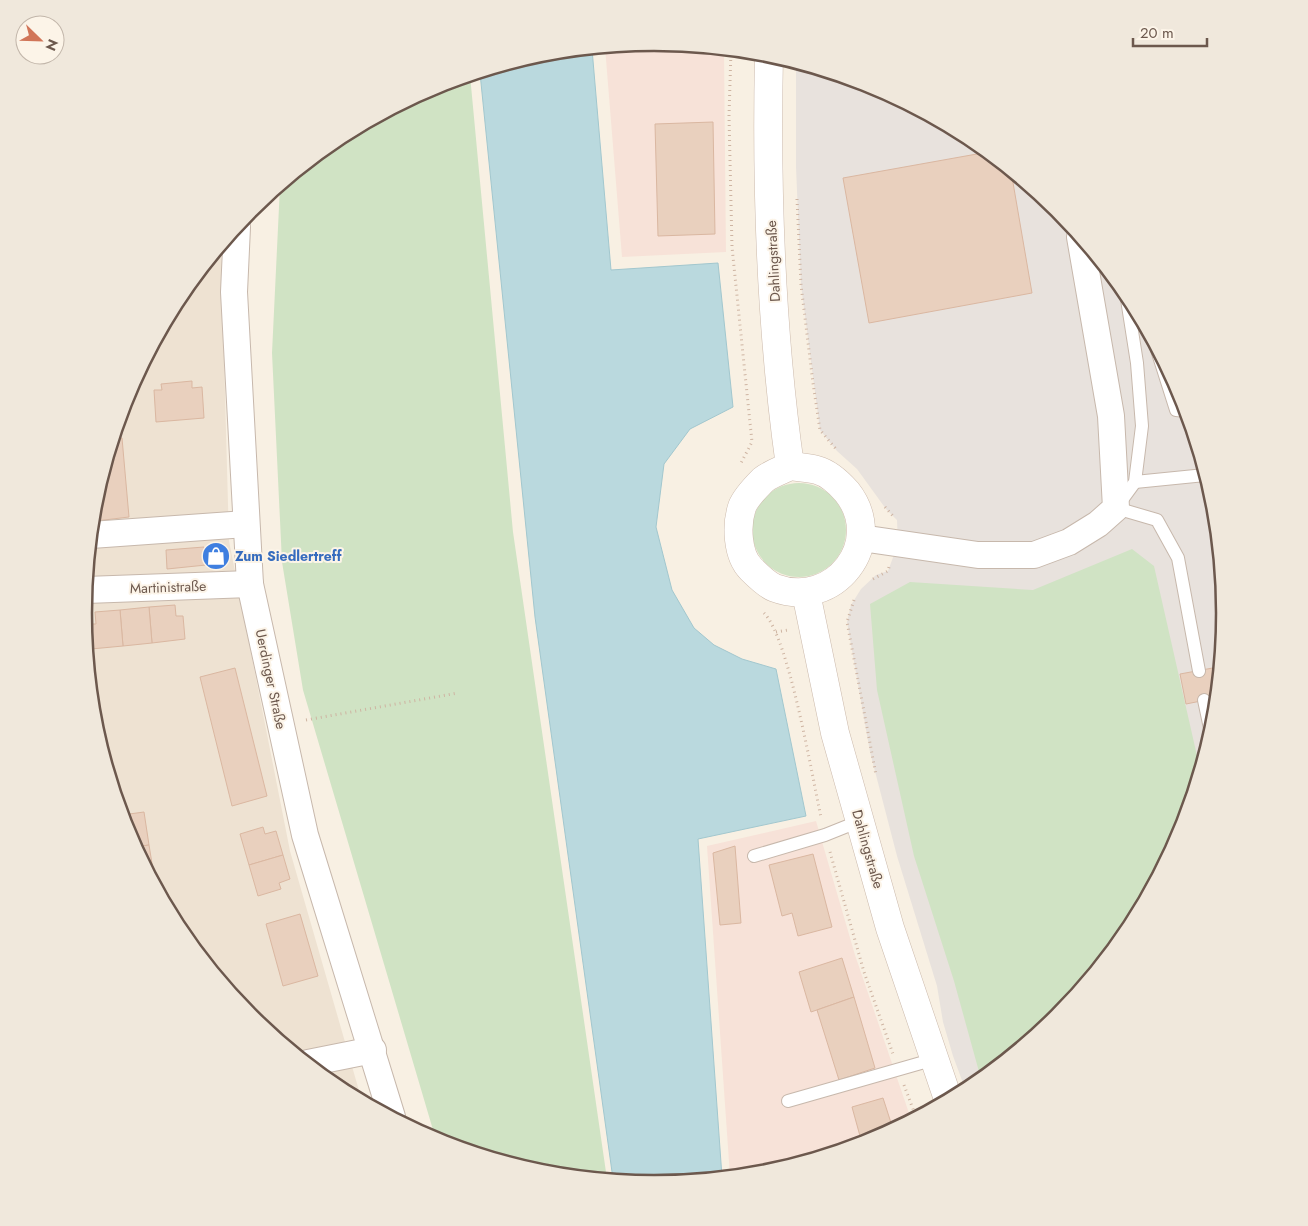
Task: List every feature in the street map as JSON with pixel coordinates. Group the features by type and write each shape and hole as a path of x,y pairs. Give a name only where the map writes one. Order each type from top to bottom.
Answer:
{"street":[{"name":"Dahlingstraße","path":"769,63 767,134 774,302 790,466"},
{"name":"Uerdinger Straße","path":"236,238 234,292 250,584 305,835 389,1108"},
{"path":"861,538 978,556 1034,555 1069,542 1098,524 1116,508 1111,416 1082,250"},
{"path":"790,466 818,470 841,485 854,502 861,523 861,538 849,568 830,585 806,593 774,588 749,567 738,541 742,506 764,479 790,466"},
{"path":"98,535 246,524"},
{"name":"Martinistraße","path":"93,590 250,584"},
{"name":"Dahlingstraße","path":"806,593 836,733 860,821 890,928 946,1092"},
{"path":"316,1062 372,1050"}],"lane":[{"path":"1129,315 1137,363 1142,426 1135,482 1116,508 1157,520 1178,558 1199,671"},
{"path":"1170,392 1178,410"},
{"path":"1135,482 1199,476"},
{"path":"1204,700 1207,712"},
{"path":"754,856 824,835 860,821"},
{"path":"788,1101 935,1059"}],"path":[{"path":"281,724 458,692"}],"shaded area":[{"path":"654,51 724,56 726,252 622,257 606,53"},
{"path":"796,69 835,81 902,109 966,146 996,167 1051,216 1100,271 1121,301 1158,365 1173,398 1197,468 1205,503 1215,576 1215,650 1205,723 1197,758 1173,828 1140,894 1100,955 1051,1010 1024,1035 996,1059 963,1082 943,1022 937,986 897,856 870,752 847,622 851,605 861,589 876,575 888,571 898,544 897,520 886,509 857,469 837,451 820,430 801,285 796,167"},
{"path":"221,256 229,541 290,851 359,1090 312,1059 257,1010 208,955 187,925 150,861 135,828 111,758 103,723 93,650 93,576 103,503 111,468 122,432 150,365 187,301"},
{"path":"816,821 855,955 909,1113 835,1145 799,1156 730,1170 707,846"}],"green space":[{"path":"471,82 513,532 606,1173 544,1164 509,1156 473,1145 433,1129 303,690 282,562 272,353 280,195 312,167 373,127 406,109"},
{"path":"799,483 817,486 832,497 843,512 846,530 843,548 832,563 817,574 799,577 781,574 766,563 755,548 752,530 755,512 766,497 781,486"},
{"path":"1132,549 1154,566 1197,757 1173,828 1158,861 1121,925 1100,955 1051,1010 996,1059 979,1071 954,981 914,856 877,690 870,604 910,582 1033,590"}],"water":[{"path":"592,55 611,270 718,263 733,407 690,429 664,464 656,527 672,590 694,628 714,645 742,659 776,669 806,816 698,839 722,1171 654,1175 612,1173 535,617 481,79 544,62"}],"building":[{"path":"713,122 715,234 658,236 655,124"},
{"path":"977,154 1013,181 1032,293 869,323 843,178"},
{"path":"192,381 192,388 202,387 204,418 156,422 154,390 162,390 161,384"},
{"path":"120,438 122,438 129,517 100,520 111,468"},
{"path":"204,547 206,565 167,569 166,550"},
{"path":"175,605 176,616 183,616 185,639 152,643 149,607"},
{"path":"149,607 152,643 123,646 120,610"},
{"path":"120,610 123,646 93,649 92,624 96,624 95,612"},
{"path":"235,668 267,796 232,806 200,677"},
{"path":"1213,668 1209,699 1186,704 1180,674"},
{"path":"144,812 149,845 143,846 130,814"},
{"path":"263,827 265,834 276,831 283,855 249,865 240,834"},
{"path":"149,845 152,865 150,861 143,846"},
{"path":"735,846 741,923 720,925 713,853"},
{"path":"813,854 832,927 798,936 792,913 782,916 769,865"},
{"path":"283,855 290,879 279,883 281,889 258,896 249,865"},
{"path":"300,914 318,976 283,986 266,924"},
{"path":"842,958 854,997 811,1012 799,972"},
{"path":"854,997 875,1068 839,1080 817,1010"},
{"path":"883,1098 891,1122 860,1135 852,1107"}],"place":[{"name":"Zum Siedlertreff","path":"216,556"}]}
